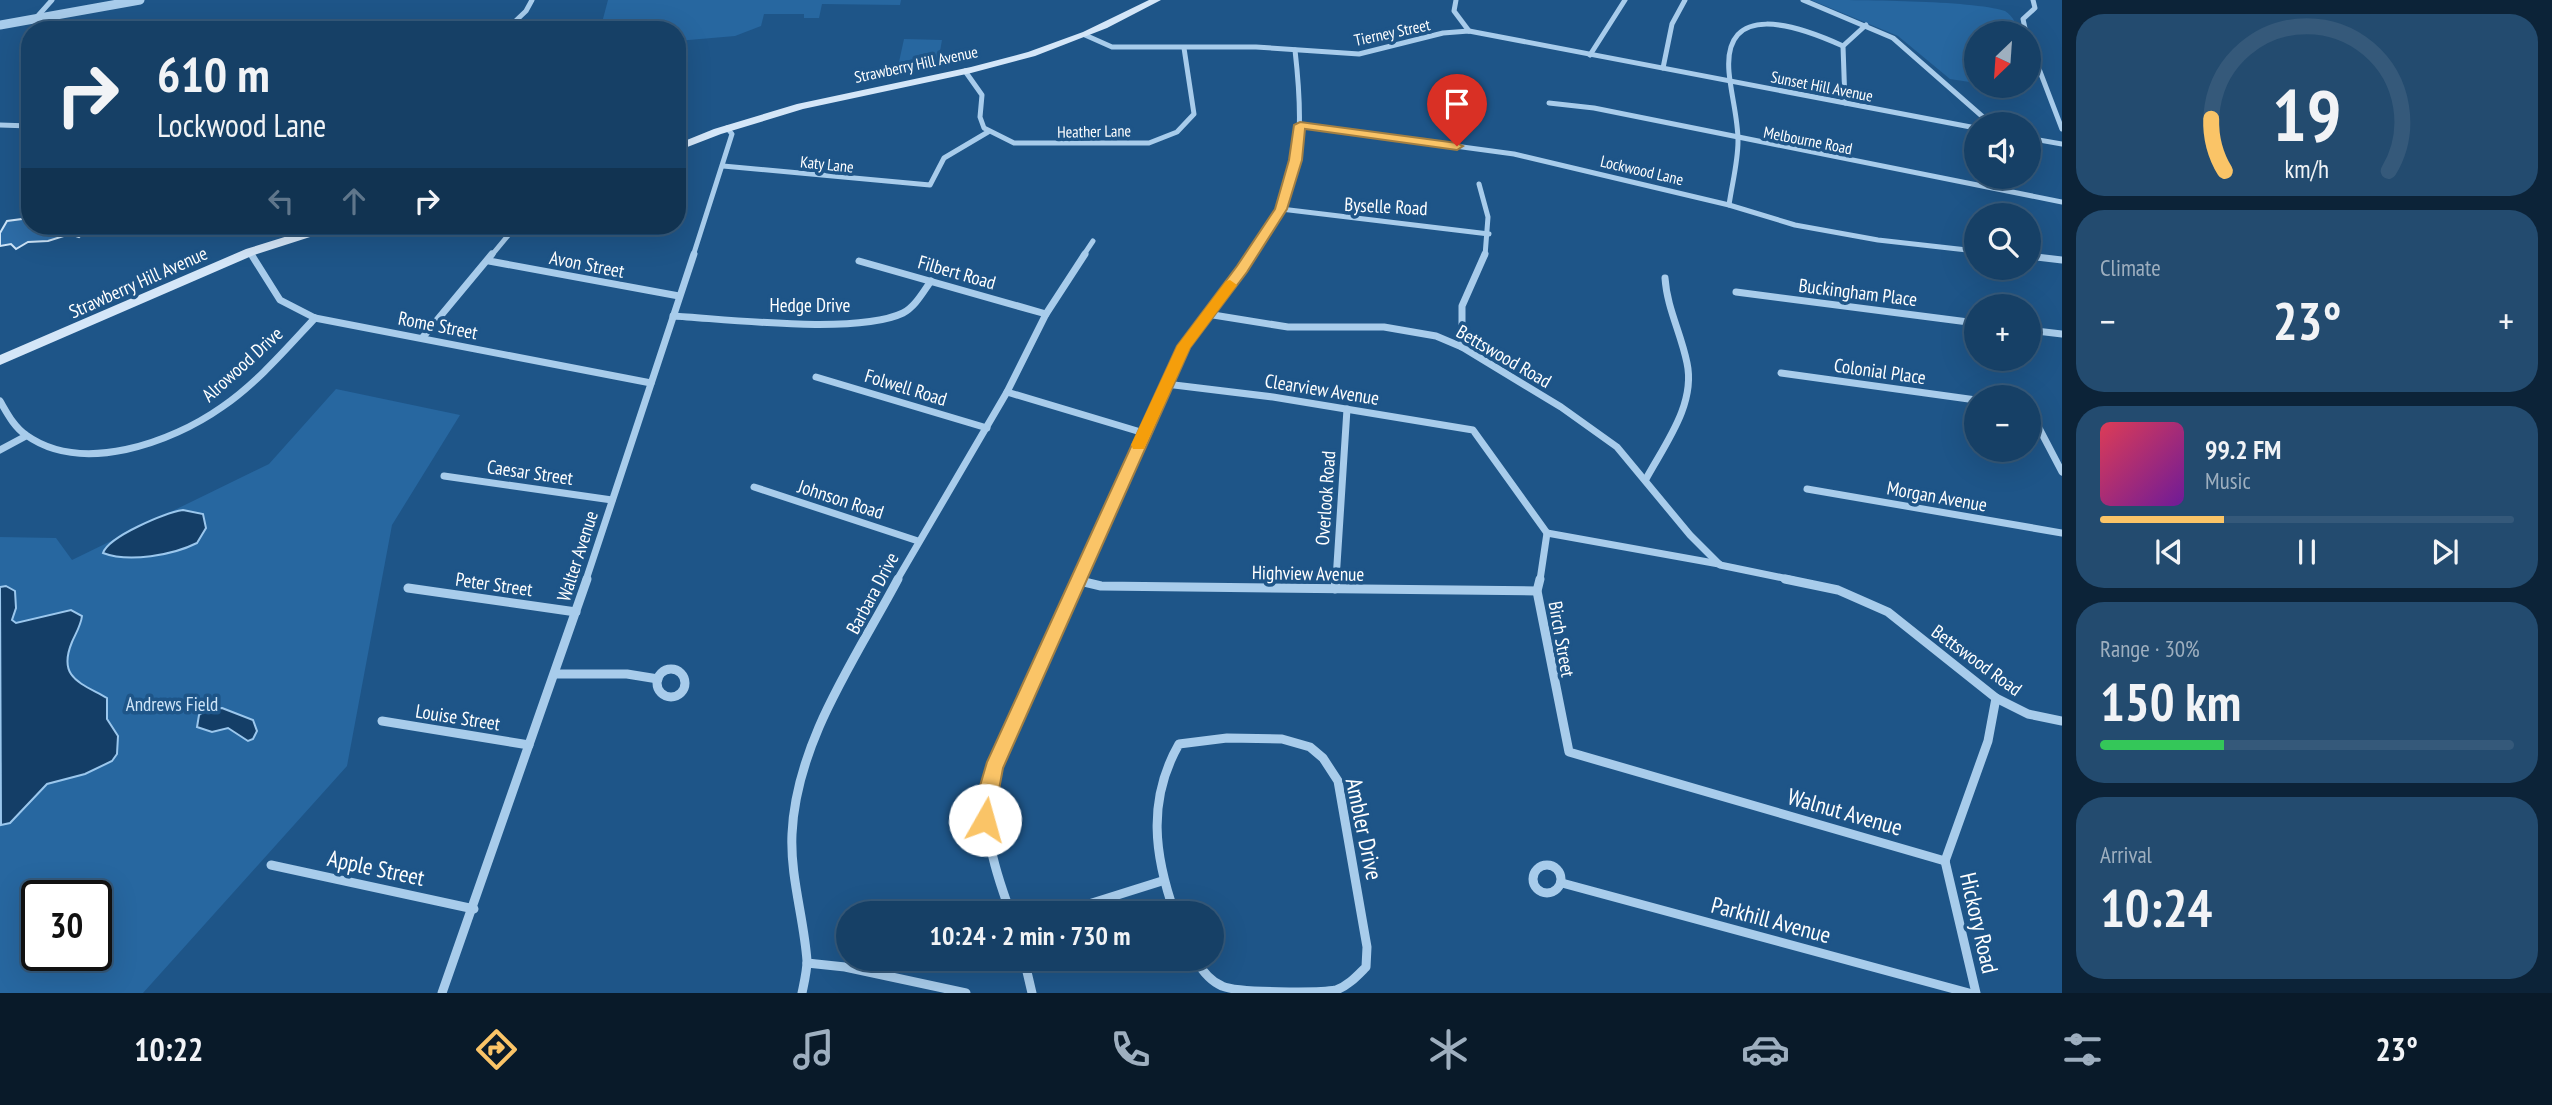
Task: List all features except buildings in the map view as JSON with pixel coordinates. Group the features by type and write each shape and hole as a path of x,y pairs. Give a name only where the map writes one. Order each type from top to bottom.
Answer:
{"main road":[{"name":"Strawberry Hill Avenue","path":"686,144 727,128 803,104 1014,59 1085,35 1156,0"},
{"name":"Strawberry Hill Avenue","path":"0,360 250,252 303,235"}],"street":[{"path":"36,19 52,0"},
{"path":"24,21 140,0"},
{"path":"515,21 532,0"},
{"path":"1455,0 1454,11 1469,31"},
{"path":"1590,54 1625,0"},
{"path":"1663,68 1674,13 1685,0"},
{"path":"1803,0 1866,24 1904,45 1978,112"},
{"path":"2023,21 2035,8 2034,0"},
{"path":"1766,16 1843,46"},
{"path":"0,25 21,22"},
{"path":"1729,205 1739,139 1730,81 1730,44 1737,24"},
{"path":"1845,103 1843,46 1846,40 1866,24"},
{"name":"Tierney Street","path":"1085,35 1112,47 1295,50 1359,54 1443,33 1469,31 1663,68"},
{"name":"Heather Lane","path":"988,132 1014,143 1030,144 1149,143 1163,140 1188,124 1194,114 1184,48"},
{"path":"1007,901 985,836 984,803 993,768 1080,582 1184,346 1248,260 1281,209 1296,160 1300,125 1301,101 1295,50"},
{"name":"Sunset Hill Avenue","path":"1663,68 1964,126"},
{"path":"965,71 982,95 980,117 988,132"},
{"path":"2041,74 2062,129"},
{"name":"Melbourne Road","path":"1549,103 1594,108 2062,202"},
{"path":"0,125 21,126"},
{"name":"Lockwood Lane","path":"1300,125 1514,154 1729,205 1795,225 1835,233 1964,249"},
{"name":"Walter Avenue","path":"442,993 474,909 555,674 723,166 732,134 727,128"},
{"name":"Katy Lane","path":"723,166 930,185 933,170 941,158 988,132"},
{"path":"2041,140 2062,144"},
{"path":"1462,347 1462,306 1485,256 1489,234 1488,217 1479,184"},
{"name":"Byselle Road","path":"1281,209 1344,220 1441,224 1489,234"},
{"path":"423,337 509,235"},
{"name":"Barbara Drive","path":"802,993 807,962 796,898 792,835 797,787 814,737 918,541 987,428 1046,314 1093,241"},
{"name":"Rome Street","path":"250,252 277,298 290,310 315,318 651,383"},
{"path":"2041,258 2062,260"},
{"name":"Avon Street","path":"489,261 679,296"},
{"name":"Filbert Road","path":"859,261 1046,314"},
{"path":"1646,479 1689,386 1688,365 1665,301 1665,278"},
{"name":"Hedge Drive","path":"673,316 802,322 890,317 909,308 931,281"},
{"name":"Buckingham Place","path":"1736,292 1964,321"},
{"name":"Bettswood Road","path":"1208,314 1288,327 1384,327 1436,336 1462,347 1592,428 1617,447 1690,535 1720,565"},
{"name":"Alrowood Drive","path":"0,401 26,436 53,449 76,453 143,444 184,429 222,408 252,382 315,318"},
{"path":"2041,332 2062,334"},
{"name":"Colonial Place","path":"1781,373 1964,398"},
{"name":"Folwell Road","path":"816,377 987,428"},
{"name":"Clearview Avenue","path":"1166,384 1473,430 1497,460 1546,533"},
{"path":"1007,392 1144,433"},
{"name":"Overlook Road","path":"1335,589 1347,409"},
{"path":"2041,431 2062,472"},
{"path":"0,450 26,436"},
{"name":"Caesar Street","path":"444,476 612,500"},
{"name":"Johnson Road","path":"754,487 918,541"},
{"name":"Morgan Avenue","path":"1807,489 2062,533"},
{"name":"Bettswood Road","path":"1546,533 1838,590 1888,612 1996,698 2028,714 2062,721"},
{"name":"Birch Street","path":"1546,533 1545,561 1537,591 1569,752"},
{"name":"Highview Avenue","path":"1080,582 1101,586 1537,591"},
{"name":"Peter Street","path":"408,588 576,612"},
{"path":"555,674 627,674 658,679"},
{"path":"1945,861 1988,741 1996,698"},
{"name":"Louise Street","path":"382,721 529,745"},
{"name":"Ambler Drive","path":"1170,901 1162,881 1154,821 1161,782 1179,744 1212,738 1286,740 1309,746 1327,761 1338,781 1367,947 1366,967 1354,980 1333,992 1244,991 1223,986 1203,971"},
{"name":"Walnut Avenue","path":"1569,752 1945,861"},
{"name":"Hickory Road","path":"1945,861 1976,993"},
{"name":"Apple Street","path":"271,865 474,909"},
{"path":"1098,901 1162,881"},
{"name":"Parkhill Avenue","path":"1562,883 1969,993"},
{"path":"807,962 845,967 966,993"},
{"path":"1027,971 1032,993"}],"green space":[{"path":"608,0 901,0 900,5 822,4 819,18 804,18 804,14 764,14 761,26 735,36 686,40 686,21 602,21"},
{"path":"1811,0 1912,1 1989,7 2005,11 2014,21 1964,21 1964,81 1950,79 1898,36"},
{"path":"904,39 942,40 938,63 899,62"},
{"name":"Andrews Field","path":"336,389 460,415 392,525 347,766 143,993 0,993 0,537 56,538 72,560 269,464"}],"shaded area":[{"path":"183,510 203,514 206,528 197,543 151,556 125,557 103,553 107,546 126,533 151,520"},
{"path":"6,586 15,591 16,608 12,620 16,623 71,610 82,616 67,664 74,678 107,698 107,719 118,736 117,754 112,761 85,774 47,784 10,823 1,825 0,587"},
{"path":"222,708 253,720 257,731 253,739 248,741 228,728 212,732 197,727 199,715 207,710"}],"slow traffic":[{"path":"1139,445 1184,346 1230,285"}],"route":[{"path":"985,820 984,803 993,768 1080,582 1184,346 1242,269 1281,209 1296,160 1300,125 1457,146"}]}
